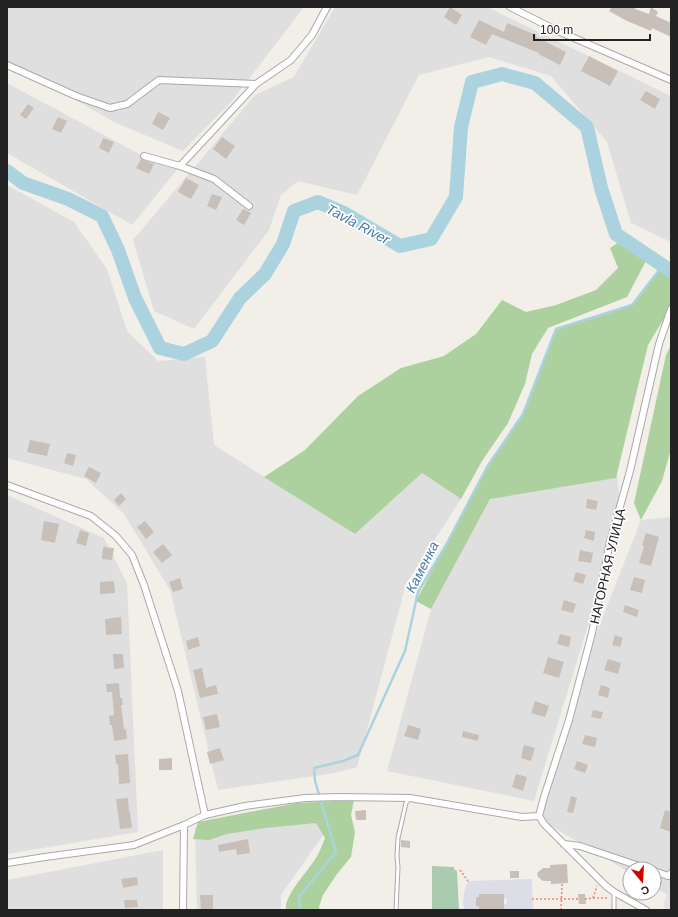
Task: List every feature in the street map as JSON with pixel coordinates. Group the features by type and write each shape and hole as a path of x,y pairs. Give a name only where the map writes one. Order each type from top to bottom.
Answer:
{"street":[{"path":"180,166 256,84 291,60 312,35 327,7"},
{"path":"510,7 558,31 671,80"},
{"path":"7,65 76,96 110,108 127,104 159,80 256,84"},
{"path":"144,156 180,166 214,179 249,206"},
{"name":"НАГОРНАЯ УЛИЦА","path":"539,816 569,720 592,633 610,542 630,471 659,344 670,312"},
{"path":"7,485 91,516 116,536 132,555 144,585 178,691 205,815"},
{"path":"7,864 45,856 134,845 205,815 245,806 305,798 338,796 410,798 522,816 539,816 544,824 614,895 646,910"},
{"path":"183,910 184,825"},
{"path":"564,844 580,846 624,861"}],"lane":[{"path":"396,910 398,838 406,803 410,798"},
{"path":"614,895 614,910"}],"path":[{"path":"460,870 468,881"},
{"path":"561,910 562,884"},
{"path":"586,899 614,895"},
{"path":"532,899 578,899"}],"shaded area":[{"path":"7,7 304,7 232,101 183,151 116,123 7,61"},
{"path":"335,7 487,7 671,96 671,242 631,223 607,142 551,76 489,57 419,75 357,195 298,181 281,195 269,230 194,329 154,311 133,240 255,95 294,77"},
{"path":"7,83 143,156 180,166 132,225 7,153"},
{"path":"7,185 74,222 107,269 127,331 158,361 205,357 214,445 355,534 422,473 461,499 406,584 357,767 335,773 218,790 170,590 124,514 86,479 7,458"},
{"path":"616,461 621,518 534,801 387,771 431,609 490,499"},
{"path":"7,495 104,538 127,583 138,832 7,854"},
{"path":"671,517 671,897 662,892 662,861 622,861 622,868 538,818 585,662 641,520"},
{"path":"282,808 342,808 281,895 281,910 197,910 195,828"},
{"path":"163,850 163,910 7,910 7,880"},
{"path":"532,879 533,910 499,910 504,904 507,904 507,899 504,899 503,894 479,894 479,897 476,897 476,906 479,906 479,910 464,910 463,902 465,888 468,881"},
{"path":"669,888 671,889 671,910 668,910 663,906"}],"green space":[{"path":"619,242 646,261 627,297 548,328 532,354 525,384 508,423 482,461 461,499 422,473 355,534 264,477 305,450 358,396 401,368 444,356 476,334 502,300 526,312 556,305 596,290 618,268 610,248"},
{"path":"663,265 671,271 671,307 648,345 616,478 490,499 431,609 416,601 487,467 523,414 556,329 632,305"},
{"path":"671,345 671,449 662,481 641,520 634,503 666,355"},
{"path":"354,800 351,815 355,832 351,857 323,895 319,907 320,910 286,910 288,898 316,858 325,838 316,823 265,828 227,834 209,840 193,839 198,822 297,803"},
{"path":"432,866 454,867 457,871 459,910 432,910"}],"building":[{"path":"450,7 462,15 456,25 444,17"},
{"path":"612,7 636,7 635,9 649,14 651,7 658,12 656,16 671,23 671,37 652,28 651,31 627,21 609,11"},
{"path":"479,20 504,32 507,23 536,35 536,37 566,52 560,65 538,54 539,53 492,34 486,45 470,37"},
{"path":"589,56 618,71 610,86 581,71"},
{"path":"646,91 660,99 655,109 640,100"},
{"path":"28,104 34,108 26,119 20,115"},
{"path":"158,112 170,118 163,130 152,124"},
{"path":"58,117 67,121 61,133 52,129"},
{"path":"222,137 235,146 226,159 213,149"},
{"path":"103,138 114,142 109,153 99,148"},
{"path":"141,159 154,164 149,174 136,168"},
{"path":"186,178 199,185 191,199 178,192"},
{"path":"212,194 222,197 216,210 207,206"},
{"path":"243,209 251,213 244,225 236,220"},
{"path":"30,440 50,444 47,456 27,452"},
{"path":"67,453 76,455 73,466 64,463"},
{"path":"89,467 101,473 96,483 84,476"},
{"path":"121,493 126,499 119,506 114,500"},
{"path":"587,499 598,501 596,510 586,508"},
{"path":"44,521 59,524 55,543 41,540"},
{"path":"145,521 154,532 146,539 137,527"},
{"path":"80,530 89,533 86,546 76,543"},
{"path":"586,530 595,532 594,541 584,538"},
{"path":"646,533 659,537 651,566 639,563"},
{"path":"163,544 172,555 162,563 153,552"},
{"path":"103,547 114,548 112,560 102,559"},
{"path":"580,550 593,553 591,563 578,561"},
{"path":"576,572 586,575 583,584 573,581"},
{"path":"634,577 645,580 642,593 630,590"},
{"path":"180,578 183,589 173,592 169,582"},
{"path":"114,581 115,593 100,594 100,582"},
{"path":"564,600 576,604 573,613 561,610"},
{"path":"625,605 639,610 637,617 623,612"},
{"path":"121,617 122,634 106,635 105,619"},
{"path":"560,634 571,637 569,647 557,644"},
{"path":"615,635 623,638 620,647 612,645"},
{"path":"198,637 200,646 188,650 186,641"},
{"path":"113,654 123,654 124,668 114,669"},
{"path":"548,657 564,662 559,678 543,673"},
{"path":"608,659 621,663 618,674 604,670"},
{"path":"202,668 206,688 216,685 218,694 200,698 193,670"},
{"path":"119,683 120,698 122,698 123,705 121,705 124,729 126,729 127,739 114,741 109,716 114,715 112,692 107,692 106,684"},
{"path":"601,685 610,688 608,698 598,695"},
{"path":"535,701 549,706 545,717 531,713"},
{"path":"593,710 603,712 601,719 591,717"},
{"path":"217,714 220,727 206,730 203,717"},
{"path":"408,725 421,729 418,740 404,736"},
{"path":"463,731 479,735 478,741 462,737"},
{"path":"585,735 597,738 595,747 582,744"},
{"path":"524,745 535,748 531,761 521,758"},
{"path":"220,748 224,760 210,764 207,752"},
{"path":"128,754 130,783 119,784 118,764 116,764 115,755"},
{"path":"172,758 172,770 159,770 159,759"},
{"path":"577,761 588,765 585,773 574,769"},
{"path":"516,774 527,777 523,791 512,787"},
{"path":"571,796 577,798 573,813 567,812"},
{"path":"128,798 132,828 120,829 116,799"},
{"path":"366,810 366,820 356,820 355,811"},
{"path":"665,810 671,812 671,832 660,828"},
{"path":"248,839 250,853 237,855 236,849 219,852 218,845"},
{"path":"401,840 410,841 410,848 401,847"},
{"path":"567,864 568,883 551,884 551,881 543,881 538,877 537,873 543,868 550,868 550,865"},
{"path":"510,871 519,871 519,878 510,878"},
{"path":"137,877 138,885 123,888 121,879"},
{"path":"479,894 504,894 504,910 479,910 479,906 476,906 476,897 479,897"},
{"path":"578,894 585,894 586,904 579,904"},
{"path":"200,895 213,895 213,910 201,910"},
{"path":"124,900 137,900 138,907 125,908"}],"waterway":[{"name":"Tavla River","path":"7,171 23,183 68,199 102,216 118,250 135,298 160,348 184,354 212,341 240,298 265,274 283,244 294,211 318,202 344,213 400,246 431,239 456,197 461,127 472,82 502,74 535,83 587,127 601,188 616,234 671,271"},
{"name":"Каменка","path":"301,910 299,897 336,852 315,781 314,768 343,761 358,755 405,651 418,592 446,545 487,467 523,414 556,329 632,305 663,265"}]}
